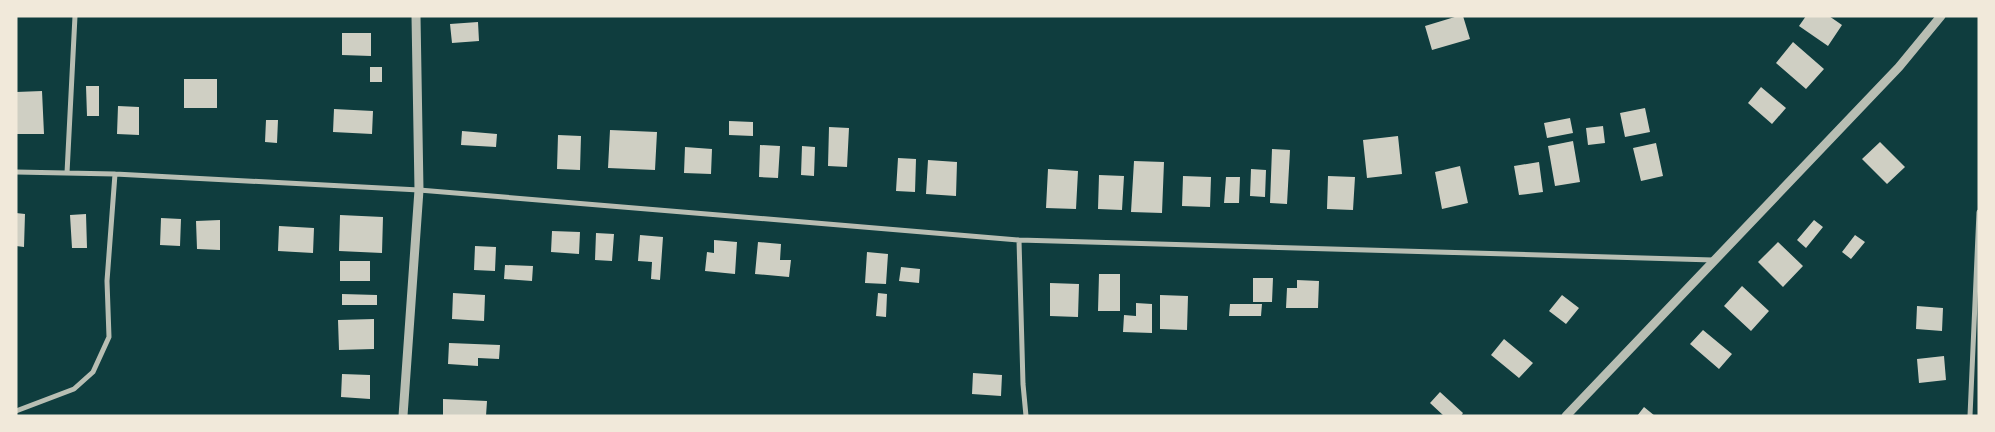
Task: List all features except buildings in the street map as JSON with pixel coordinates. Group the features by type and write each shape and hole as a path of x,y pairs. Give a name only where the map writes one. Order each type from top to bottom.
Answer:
{"street":[{"path":"68,173 75,16"},
{"path":"403,416 419,190 416,16"},
{"path":"1566,416 1899,67 1941,16"},
{"path":"16,172 115,174 419,190 1019,240 1713,260"},
{"path":"16,411 74,389 93,372 109,336 107,281 115,174"},
{"path":"1970,416 1979,212"},
{"path":"1019,240 1023,384 1026,416"}]}
